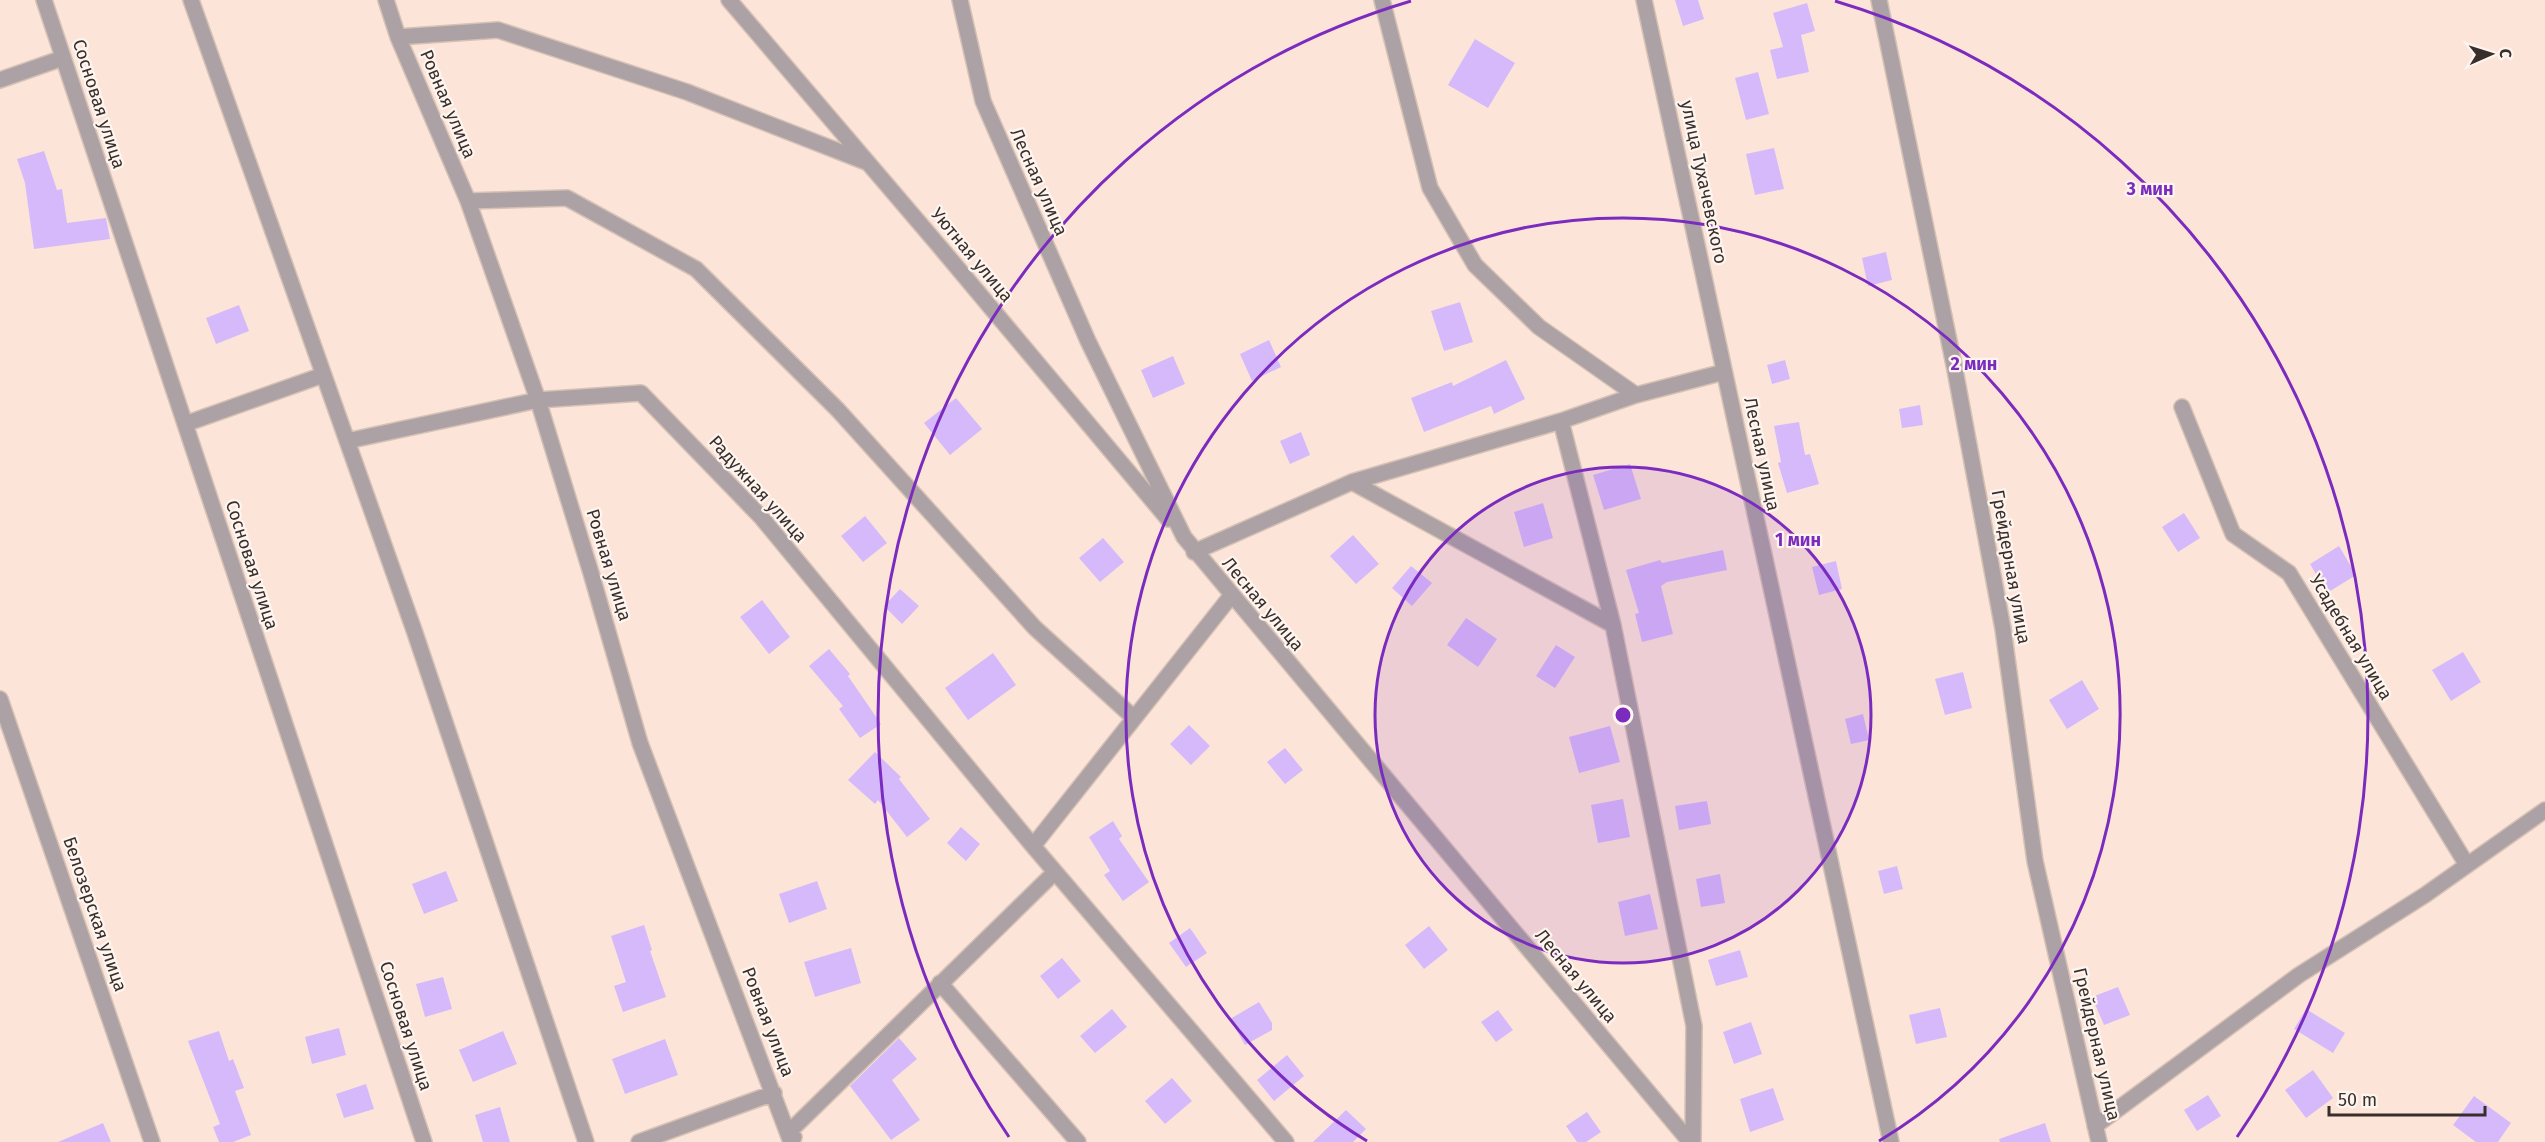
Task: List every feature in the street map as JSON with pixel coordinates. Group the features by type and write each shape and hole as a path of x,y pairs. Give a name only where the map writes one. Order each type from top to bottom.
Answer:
{"street":[{"name":"Сосновая улица","path":"44,0 424,1142"},
{"path":"191,0 414,630 586,1142"},
{"name":"Ровная улица","path":"386,0 398,37 468,201 538,400 640,743 793,1139"},
{"name":"Уютная улица","path":"729,0 1184,537"},
{"name":"Лесная улица","path":"960,0 983,101 1088,341 1184,537 1230,596 1691,1142"},
{"path":"1382,0 1430,188 1474,265 1539,327 1636,395"},
{"name":"улица Тухачевского","path":"1644,0 1724,372"},
{"name":"Грейдерная улица","path":"1879,0 1955,370 1996,594 2035,861 2099,1142"},
{"path":"398,37 498,30 687,92 868,163"},
{"path":"0,80 63,58"},
{"path":"468,201 567,198 696,269 838,410 1035,628 1134,718"},
{"path":"1194,552 1352,482 1561,421 1636,395 1724,372"},
{"name":"Лесная улица","path":"1724,372 1891,1142"},
{"path":"185,424 323,375"},
{"name":"Радужная улица","path":"347,441 538,400 642,393 761,517 1033,846"},
{"name":"Усадебная улица","path":"2182,407 2233,534 2289,573 2468,865"},
{"path":"1561,421 1613,626 1694,1026 1691,1142"},
{"path":"1352,482 1613,626"},
{"path":"1230,596 1033,846 1286,1142"},
{"name":"Белозерская улица","path":"0,699 152,1142"},
{"path":"2095,1126 2299,975 2468,865 2545,810"},
{"path":"793,1139 940,983 1055,872"},
{"path":"940,983 1078,1142"},
{"path":"639,1142 774,1093"}],"building":[{"path":"1675,0 1698,0 1704,19 1683,26"},
{"path":"1807,3 1815,31 1801,35 1809,72 1777,79 1770,50 1783,47 1773,13"},
{"path":"1475,39 1515,63 1488,108 1448,85"},
{"path":"1758,72 1769,114 1746,120 1735,78"},
{"path":"1774,148 1784,189 1755,195 1746,154"},
{"path":"44,151 57,190 62,189 67,223 106,218 110,239 34,249 25,183 17,159"},
{"path":"1886,252 1892,280 1868,286 1862,258"},
{"path":"1460,302 1473,342 1444,351 1431,311"},
{"path":"239,305 249,331 216,344 206,318"},
{"path":"1269,340 1281,367 1252,381 1240,354"},
{"path":"1173,356 1185,384 1153,398 1141,370"},
{"path":"1506,360 1525,399 1494,414 1491,406 1424,432 1411,398 1452,382 1453,386"},
{"path":"1785,360 1790,379 1772,384 1767,365"},
{"path":"956,398 982,429 950,455 924,423"},
{"path":"1920,405 1923,425 1902,428 1899,409"},
{"path":"1799,422 1805,455 1810,454 1819,484 1787,493 1778,463 1781,462 1774,426"},
{"path":"1301,432 1310,455 1290,464 1280,441"},
{"path":"1630,464 1641,499 1604,510 1593,475"},
{"path":"1543,503 1553,538 1524,547 1514,512"},
{"path":"2184,513 2200,538 2178,552 2162,527"},
{"path":"865,516 887,543 863,562 841,536"},
{"path":"1353,535 1379,564 1356,584 1330,556"},
{"path":"1103,538 1124,562 1100,582 1079,558"},
{"path":"2339,546 2356,575 2327,593 2310,564"},
{"path":"1723,550 1727,570 1667,582 1661,586 1673,634 1642,642 1635,614 1639,613 1626,570 1660,560 1662,563"},
{"path":"1836,561 1842,589 1819,595 1812,567"},
{"path":"1411,566 1432,583 1412,606 1392,588"},
{"path":"900,589 919,606 902,624 884,606"},
{"path":"762,600 790,637 769,654 740,617"},
{"path":"1466,618 1497,639 1478,667 1447,645"},
{"path":"1556,645 1575,657 1555,688 1536,676"},
{"path":"829,649 850,674 848,676 881,724 860,738 839,709 843,706 809,666"},
{"path":"2463,652 2481,682 2451,701 2432,670"},
{"path":"993,653 1016,685 968,720 945,688"},
{"path":"1963,672 1972,708 1945,715 1935,679"},
{"path":"2082,680 2099,709 2067,729 2049,700"},
{"path":"1863,714 1869,740 1851,744 1845,719"},
{"path":"1189,725 1210,746 1191,765 1170,744"},
{"path":"1610,726 1620,762 1579,773 1569,737"},
{"path":"1285,748 1303,770 1285,784 1267,762"},
{"path":"875,752 901,777 899,779 930,819 907,837 878,800 875,804 848,780"},
{"path":"1623,799 1630,837 1598,843 1591,805"},
{"path":"1707,801 1711,824 1679,830 1675,806"},
{"path":"1113,821 1122,836 1119,839 1149,882 1123,901 1104,875 1110,871 1089,837"},
{"path":"961,827 980,844 966,861 947,843"},
{"path":"1897,866 1903,889 1884,894 1878,871"},
{"path":"446,871 458,901 424,914 412,884"},
{"path":"1720,874 1725,903 1701,907 1696,879"},
{"path":"817,881 827,909 789,923 779,894"},
{"path":"1650,894 1658,929 1625,936 1618,902"},
{"path":"644,925 652,950 650,951 666,997 623,1012 614,986 626,982 611,936"},
{"path":"1429,926 1448,950 1424,969 1405,945"},
{"path":"1190,928 1207,953 1186,967 1169,943"},
{"path":"851,948 861,983 815,997 804,962"},
{"path":"1740,950 1748,977 1716,986 1708,960"},
{"path":"1062,958 1081,981 1058,999 1040,976"},
{"path":"443,977 452,1009 425,1017 416,984"},
{"path":"2118,987 2130,1015 2104,1025 2092,997"},
{"path":"1259,1002 1272,1023 1272,1030 1245,1045 1230,1019"},
{"path":"1940,1008 1947,1037 1916,1044 1909,1015"},
{"path":"1112,1009 1127,1027 1095,1053 1080,1036"},
{"path":"2306,1009 2345,1033 2333,1053 2294,1029"},
{"path":"1498,1010 1513,1030 1496,1042 1481,1022"},
{"path":"1751,1022 1762,1054 1734,1064 1723,1032"},
{"path":"339,1028 346,1055 312,1064 305,1037"},
{"path":"219,1031 229,1061 233,1059 244,1088 235,1091 251,1135 233,1142 219,1142 213,1127 220,1124 188,1041"},
{"path":"503,1031 517,1064 473,1082 459,1050"},
{"path":"899,1038 917,1059 892,1080 920,1120 891,1140 850,1086"},
{"path":"665,1039 678,1075 625,1094 612,1059"},
{"path":"1287,1055 1304,1076 1274,1101 1257,1080"},
{"path":"2313,1070 2333,1098 2306,1118 2285,1090"},
{"path":"1172,1078 1192,1101 1165,1124 1145,1101"},
{"path":"366,1084 374,1109 344,1118 336,1094"},
{"path":"1773,1088 1784,1120 1750,1132 1740,1099"},
{"path":"2208,1095 2221,1116 2197,1131 2184,1110"},
{"path":"2474,1096 2511,1123 2498,1142 2476,1142 2453,1125"},
{"path":"500,1107 510,1142 483,1142 475,1115"},
{"path":"1346,1110 1366,1129 1353,1142 1313,1142"},
{"path":"1587,1112 1601,1132 1586,1142 1577,1142 1566,1126"},
{"path":"103,1123 111,1142 58,1142"},
{"path":"2045,1123 2051,1142 2000,1142 1999,1139"}]}
